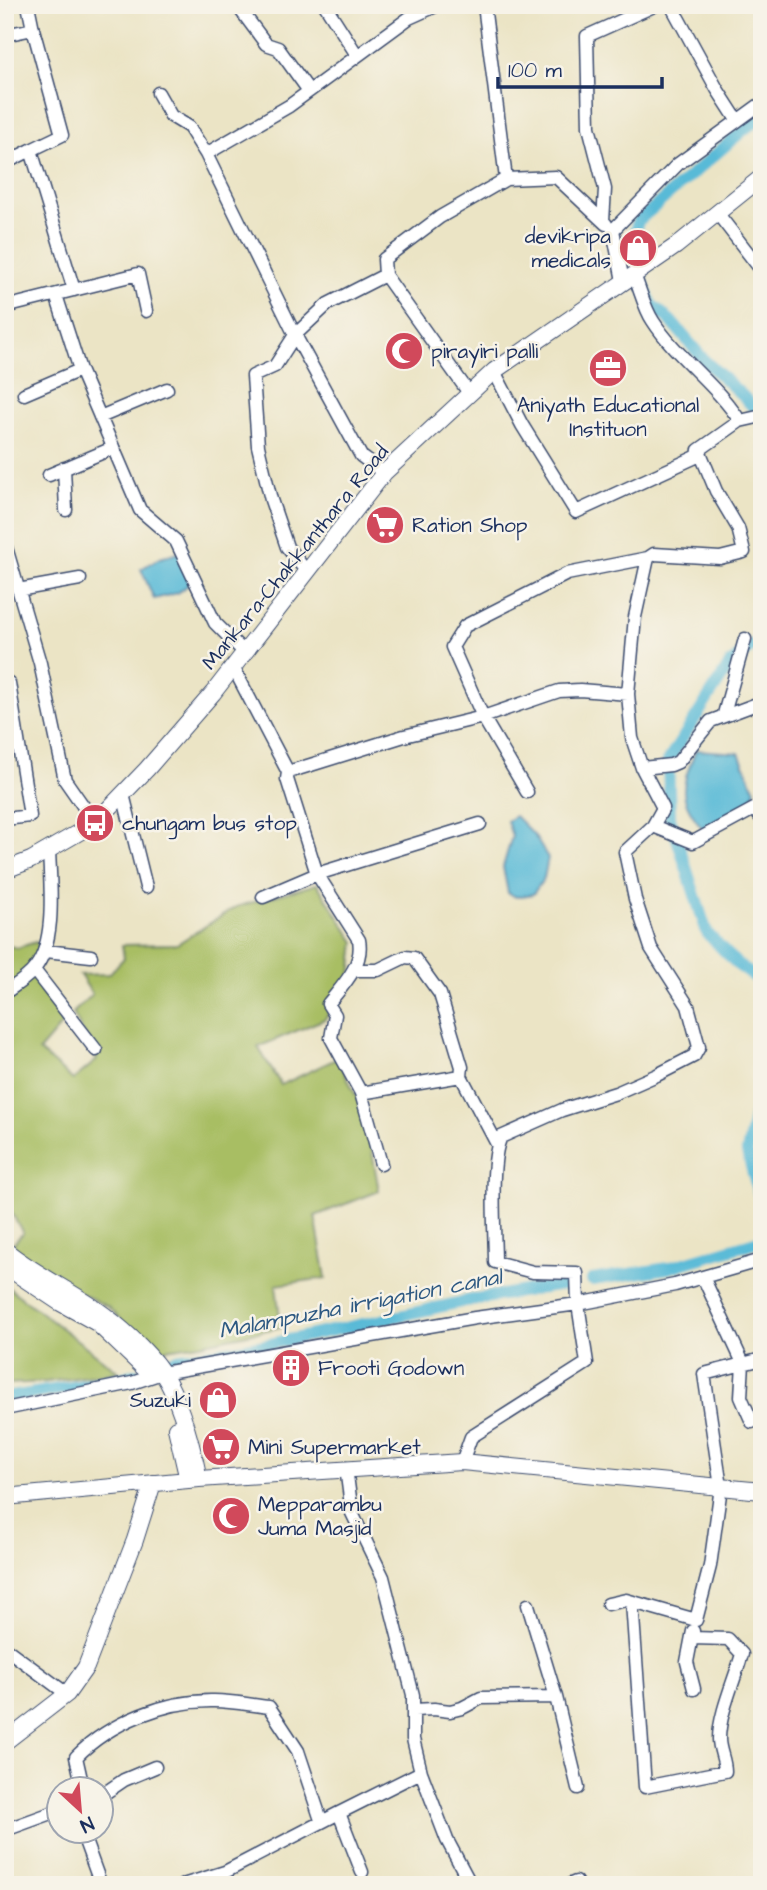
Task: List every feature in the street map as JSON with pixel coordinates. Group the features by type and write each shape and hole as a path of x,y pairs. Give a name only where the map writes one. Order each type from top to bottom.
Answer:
{"main road":[{"name":"Mankara-Chakkanthara Road","path":"5,870 31,860 94,823 123,794 213,693 384,473 494,370 676,246 762,177"},
{"path":"5,1250 21,1263 97,1309 137,1344 186,1429 193,1480"},
{"path":"5,1266 59,1302 97,1323 157,1375"},
{"path":"5,1497 346,1468 462,1462 762,1491"},
{"path":"5,1742 67,1694 86,1667 135,1540 153,1483"}],"street":[{"path":"5,163 62,135 28,5"},
{"path":"237,5 267,44 278,48 309,91"},
{"path":"325,5 357,55"},
{"path":"401,5 409,18"},
{"path":"206,154 289,106 409,18 438,5"},
{"path":"484,5 506,179"},
{"path":"656,5 587,36 589,127 606,189 608,225 623,281 636,280 652,320 680,356 731,406 740,421"},
{"path":"671,5 737,120"},
{"path":"5,34 33,29"},
{"path":"158,93 171,116 189,127 206,154 295,335 361,456 384,473"},
{"path":"608,225 678,164 762,103"},
{"path":"31,150 74,290"},
{"path":"469,393 385,275 384,259 440,217 506,179 556,177 608,225"},
{"path":"718,214 762,271"},
{"path":"5,307 138,274 146,311"},
{"path":"307,572 287,547 271,500 258,446 253,376 275,366 295,335 328,304 385,275"},
{"path":"55,295 80,370 140,510 176,541 215,623 244,653"},
{"path":"24,394 80,370"},
{"path":"494,370 522,425 576,512 698,456 699,450 740,421 762,416"},
{"path":"100,417 167,389"},
{"path":"49,475 113,448"},
{"path":"527,792 484,717 452,648 465,626 567,574 648,558 654,554 720,558 744,552 738,528 716,491 699,450"},
{"path":"65,468 66,510"},
{"path":"5,544 40,663 65,780 94,823"},
{"path":"462,1462 471,1437 587,1363 578,1304 577,1273 533,1272 495,1262 497,1144 501,1137 509,1132 657,1075 694,1056 699,1047 688,1006 651,948 635,899 625,852 653,826 663,808 642,768 632,738 628,694 635,617 648,558"},
{"path":"18,590 80,579"},
{"path":"724,714 745,639"},
{"path":"233,667 288,772 287,779 317,874 359,940 360,951 354,970 328,1004 335,1018 331,1038 360,1093 381,1164"},
{"path":"5,819 30,816 9,682"},
{"path":"288,772 404,736 484,717 559,691 628,694"},
{"path":"642,768 678,762 707,724 724,714 762,702"},
{"path":"123,794 146,887"},
{"path":"653,826 693,842 754,809 762,818"},
{"path":"263,897 317,874 480,824"},
{"path":"5,993 34,971 46,951 50,908 49,849"},
{"path":"46,951 91,956"},
{"path":"354,970 378,970 405,957 414,958 440,994 457,1045 462,1066 461,1076 497,1144"},
{"path":"34,971 96,1050"},
{"path":"360,1093 461,1076"},
{"path":"5,1409 157,1375 475,1318 578,1304 675,1285 762,1261"},
{"path":"703,1277 743,1363 741,1397 752,1422"},
{"path":"694,1689 687,1662 710,1566 721,1487 704,1374 762,1359"},
{"path":"346,1468 352,1513 383,1577 413,1695 413,1739 421,1772 447,1840 471,1885"},
{"path":"608,1604 626,1600 696,1620"},
{"path":"632,1602 645,1787 725,1771 719,1740 742,1654 728,1639 692,1638"},
{"path":"528,1605 556,1697 578,1788"},
{"path":"5,1648 67,1694"},
{"path":"414,1710 450,1711 481,1698 556,1697"},
{"path":"80,1774 76,1757 89,1744 132,1719 168,1706 213,1701 269,1707 298,1751 321,1820"},
{"path":"116,1785 155,1767"},
{"path":"183,1885 225,1872 321,1820 421,1772"},
{"path":"339,1813 362,1872"},
{"path":"5,1830 46,1815"},
{"path":"86,1844 101,1885"}],"green space":[{"path":"317,884 355,942 351,976 325,1019 258,1047 281,1085 338,1058 366,1117 379,1191 315,1216 326,1278 276,1285 281,1327 152,1351 108,1307 57,1281 10,1247 23,1233 5,1201 5,945 17,948 36,942 46,955 31,973 63,1023 39,1051 73,1080 97,1060 73,1013 92,994 80,975 109,974 124,958 122,945 177,944 236,907"},
{"path":"5,1285 119,1372 46,1382 7,1384"}],"water":[{"path":"182,552 192,582 177,593 154,599 141,569 160,558"},
{"path":"696,750 739,753 755,790 749,808 705,832 690,810 684,792 684,784"},
{"path":"515,816 534,835 548,858 544,878 533,894 516,897 508,893 503,867 512,836 507,821"}],"waterway":[{"path":"635,261 630,248 638,221 747,127 762,119"},
{"path":"642,280 651,304 670,320 705,361 762,417"},
{"path":"762,638 730,664 668,761 670,817 707,933 738,965 762,982"},
{"path":"762,1081 747,1152 762,1205"},
{"name":"Malampuzha irrigation canal","path":"592,1280 668,1268 762,1240"},
{"name":"Malampuzha irrigation canal","path":"161,1365 177,1359 260,1346 466,1301 567,1284"},
{"name":"Malampuzha irrigation canal","path":"5,1398 116,1380 135,1374"}],"place":[{"name":"devikripa medicals","path":"638,248"},
{"name":"pirayiri palli","path":"404,351"},
{"name":"Aniyath Educational Instituon","path":"608,368"},
{"name":"Ration Shop","path":"385,525"},
{"name":"chungam bus stop","path":"95,823"},
{"name":"Frooti Godown","path":"291,1368"},
{"name":"Suzuki","path":"218,1400"},
{"name":"Mini Supermarket","path":"221,1447"},
{"name":"Mepparambu Juma Masjid","path":"231,1516"}]}
